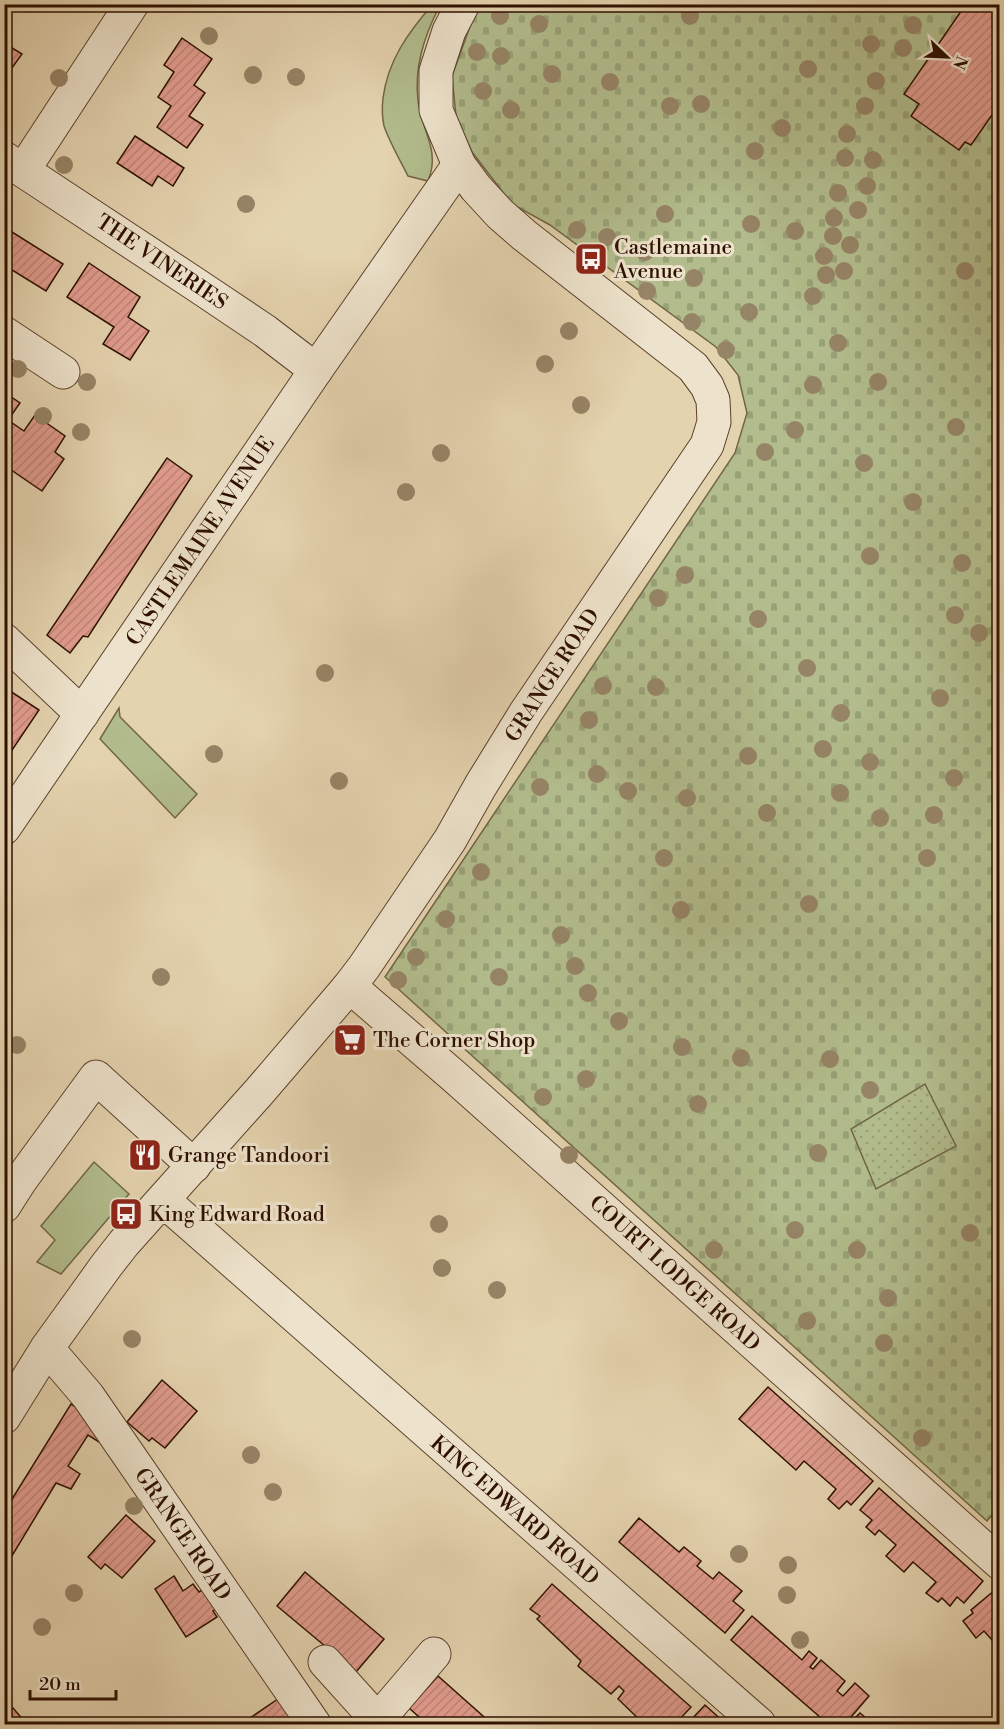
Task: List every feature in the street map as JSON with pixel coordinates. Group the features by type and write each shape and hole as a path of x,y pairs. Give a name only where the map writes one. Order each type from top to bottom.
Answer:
{"street":[{"path":"14,164 132,4"},
{"name":"GRANGE ROAD","path":"4,1417 46,1348 124,1243 348,988 370,958 453,835 481,785 539,693 709,441 714,422 714,404 709,390 693,367 524,235 500,214 459,165 436,110 436,71 449,31 463,4"},
{"name":"THE VINERIES","path":"14,164 265,331 316,370"},
{"name":"CASTLEMAINE AVENUE","path":"4,828 316,370 459,165"},
{"path":"4,333 63,372"},
{"path":"4,640 82,714"},
{"name":"COURT LODGE ROAD","path":"348,988 361,996 456,1078 999,1563"},
{"path":"4,1206 96,1077 194,1166"},
{"name":"KING EDWARD ROAD","path":"163,1200 759,1725"},
{"name":"GRANGE ROAD","path":"46,1348 88,1396 314,1725"},
{"path":"325,1662 379,1723 434,1654"}],"green space":[{"path":"480,4 999,5 1000,1506 987,1521 385,977 735,453 747,413 738,375 716,347 550,225 512,204 472,152 456,116 452,76"},
{"path":"432,5 439,7 421,52 417,76 418,101 431,150 432,160 428,181 408,176 384,126 382,108 389,71 394,59 407,37"},
{"path":"119,708 120,717 197,794 175,818 100,739"},
{"path":"925,1084 956,1146 876,1189 851,1129"},
{"path":"94,1162 129,1194 61,1274 37,1262 55,1240 41,1226"}],"building":[{"path":"966,4 1000,4 1000,92 993,101 999,105 971,145 965,142 959,150 911,116 919,104 904,94"},
{"path":"182,38 212,59 194,85 205,93 189,116 203,125 187,148 157,127 171,106 158,97 174,72 164,65"},
{"path":"4,43 22,54 4,79"},
{"path":"135,136 184,168 173,186 158,176 152,186 117,163"},
{"path":"4,227 63,264 46,291 4,265"},
{"path":"89,263 140,297 128,317 149,331 130,360 103,344 114,327 67,297"},
{"path":"4,392 20,403 8,420 24,431 35,415 65,436 55,452 64,459 42,491 4,465"},
{"path":"167,458 192,476 88,637 83,636 70,653 47,635"},
{"path":"10,691 39,710 4,762 4,699"},
{"path":"124,1204 128,1208 119,1218 115,1215"},
{"path":"162,1380 197,1411 165,1448 152,1438 149,1441 127,1422"},
{"path":"768,1387 873,1481 851,1505 847,1501 839,1509 828,1499 836,1489 804,1461 796,1470 739,1419"},
{"path":"71,1404 98,1420 106,1430 99,1442 88,1435 68,1466 80,1474 71,1489 56,1483 4,1569 4,1512"},
{"path":"879,1488 983,1581 964,1603 957,1597 950,1606 942,1598 938,1602 926,1593 936,1582 913,1562 904,1572 886,1556 896,1545 879,1530 875,1535 866,1527 872,1520 860,1510"},
{"path":"126,1515 155,1541 122,1578 105,1564 101,1569 88,1557"},
{"path":"639,1518 679,1552 684,1547 701,1561 697,1566 713,1579 719,1572 742,1591 733,1601 744,1610 725,1633 619,1542"},
{"path":"305,1572 384,1639 356,1672 277,1606"},
{"path":"174,1576 183,1591 193,1584 199,1592 213,1583 226,1602 213,1611 217,1617 186,1637 155,1589"},
{"path":"552,1584 691,1707 675,1724 644,1724 618,1699 624,1691 619,1686 611,1694 578,1666 581,1661 537,1619 540,1616 530,1609"},
{"path":"995,1590 1000,1596 1000,1649 984,1631 976,1638 963,1621 973,1613 971,1610"},
{"path":"752,1616 802,1660 809,1651 817,1658 810,1667 813,1669 821,1660 845,1681 837,1691 843,1696 855,1683 869,1696 845,1724 828,1724 731,1640"},
{"path":"438,1676 492,1724 427,1724 409,1708"},
{"path":"278,1699 297,1724 250,1724 247,1720"},
{"path":"705,1705 726,1724 687,1724"},
{"path":"4,1706 9,1711 13,1708 25,1722 23,1724 4,1724"},
{"path":"860,1713 873,1724 849,1724"}],"place":[{"name":"Castlemaine Avenue","path":"591,259"},
{"name":"The Corner Shop","path":"350,1040"},
{"name":"Grange Tandoori","path":"145,1155"},
{"name":"King Edward Road","path":"126,1214"}]}
